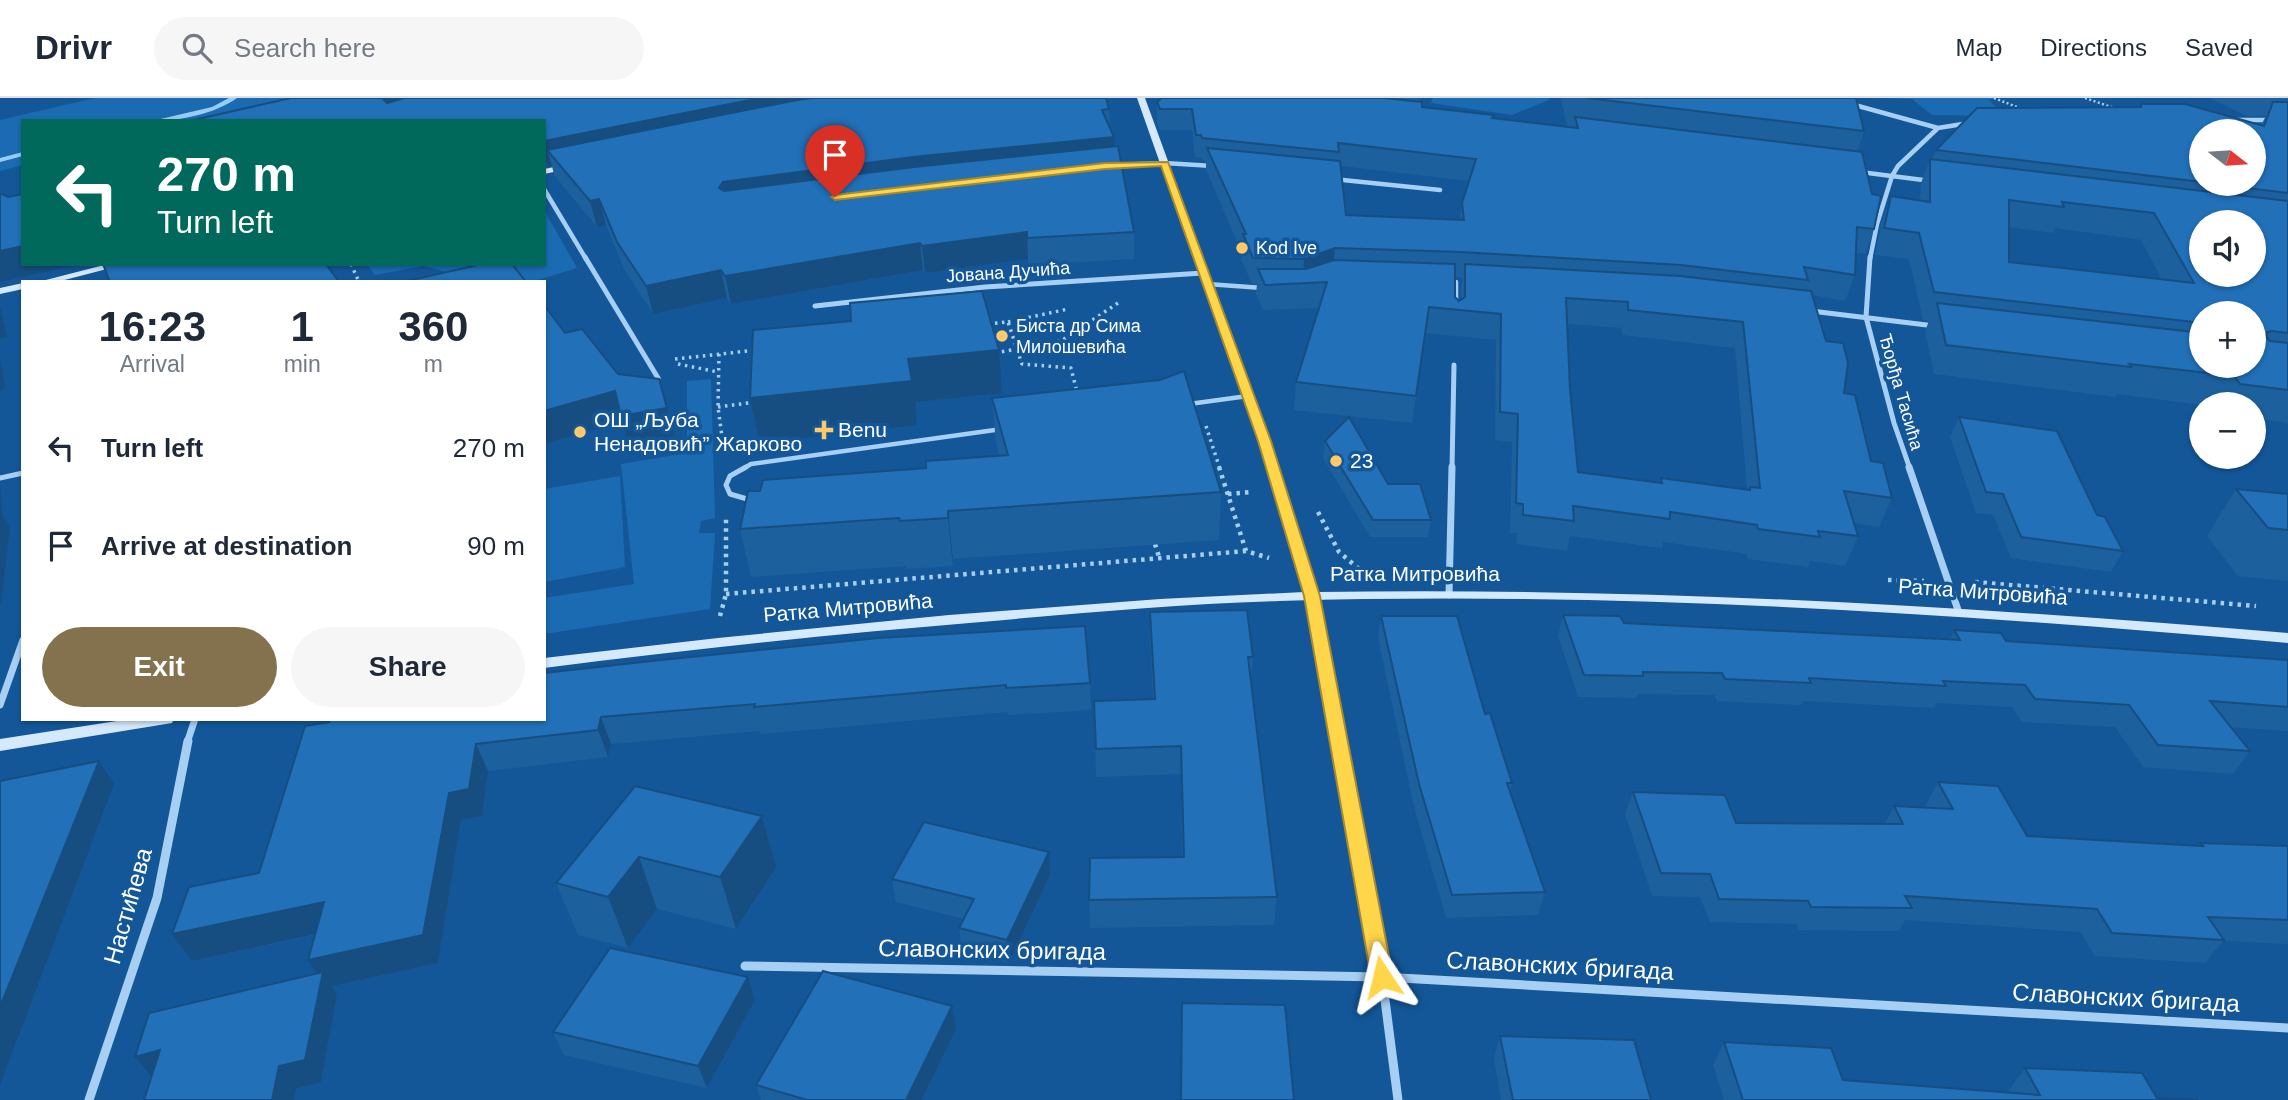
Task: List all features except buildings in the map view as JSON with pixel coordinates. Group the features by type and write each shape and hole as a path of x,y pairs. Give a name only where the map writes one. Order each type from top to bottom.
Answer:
{"street":[{"path":"1141,98 1248,396 1312,596 1382,977 1398,1100"},
{"path":"1844,102 1938,128 1977,123"},
{"path":"2266,120 2288,120"},
{"path":"1892,176 1898,166 1938,128"},
{"path":"1105,166 1164,163 1215,167"},
{"path":"546,172 582,164"},
{"path":"1853,171 1943,183"},
{"name":"Ђорђа Тасића","path":"1892,176 1877,224 1868,268 1866,317 1894,423 1958,610"},
{"path":"1321,178 1440,190"},
{"path":"546,192 658,378"},
{"path":"52,280 112,266"},
{"name":"Јована Дучића","path":"816,306 985,287 1205,279"},
{"path":"1442,282 1468,283"},
{"path":"0,291 21,286"},
{"path":"1805,310 1949,328"},
{"path":"1449,594 1454,365"},
{"name":"Ратка Митровића","path":"546,663 754,638 1110,607 1312,596 1449,594 1604,596 1958,610 2288,638"},
{"path":"0,705 21,646"},
{"path":"0,746 154,721"},
{"name":"Настићева","path":"89,1100 157,898 187,743 194,721"},
{"name":"Славонских бригада","path":"745,967 1382,977 2288,1028"}],"lane":[{"name":"Јована Дучића","path":"1205,279 1275,289"},
{"path":"1456,282 1456,309"},
{"path":"1185,405 1248,396"},
{"path":"762,500 740,499 730,494 726,485 730,476 739,469 764,461 1013,427"},
{"path":"0,478 21,473"}],"path":[{"path":"1994,98 2028,111 2010,112"},
{"path":"2085,98 2124,111 2102,111"},
{"path":"991,353 1061,341 1121,302"},
{"path":"980,325 1008,321 1022,364 1071,368 1077,393"},
{"path":"646,362 760,349"},
{"path":"719,354 718,407 724,451"},
{"path":"660,361 718,372"},
{"path":"718,407 760,401"},
{"path":"1199,403 1246,551"},
{"path":"720,616 726,594 726,485"},
{"path":"1228,494 1257,492"},
{"path":"1316,508 1331,541 1347,563 1365,571"},
{"path":"1155,544 1160,560"},
{"path":"726,594 1246,551 1269,558"},
{"path":"1879,580 1986,582 2261,606"}],"shaded area":[{"path":"95,98 295,98 222,119 21,119 21,166 0,171 0,120"},
{"path":"1433,98 1549,100 1512,115 1431,103"},
{"path":"1871,98 1994,98 1989,100 2005,116 1932,115 1912,99"},
{"path":"546,214 577,268 538,280 447,280 451,273 423,266 546,266"},
{"path":"368,266 423,266 375,275"},
{"path":"711,379 715,518 701,521 699,533 715,533 710,609 546,634 546,598 634,584 621,464 687,453 687,381"},
{"path":"620,476 625,567 546,582 546,489"}],"waterway":[{"path":"164,119 214,108 234,98"},
{"path":"0,160 21,155"}],"place":[{"name":"Kod Ive","path":"1242,248"},
{"name":"Биста др Сима Милошевића","path":"1002,336"},
{"name":"Benu","path":"824,430"},
{"name":"ОШ „Љуба Ненадовић” Жарково","path":"580,432"},
{"name":"23","path":"1336,461"}],"route":[{"path":"835,197 1105,166 1164,163 1264,441 1312,596 1382,977"}]}
